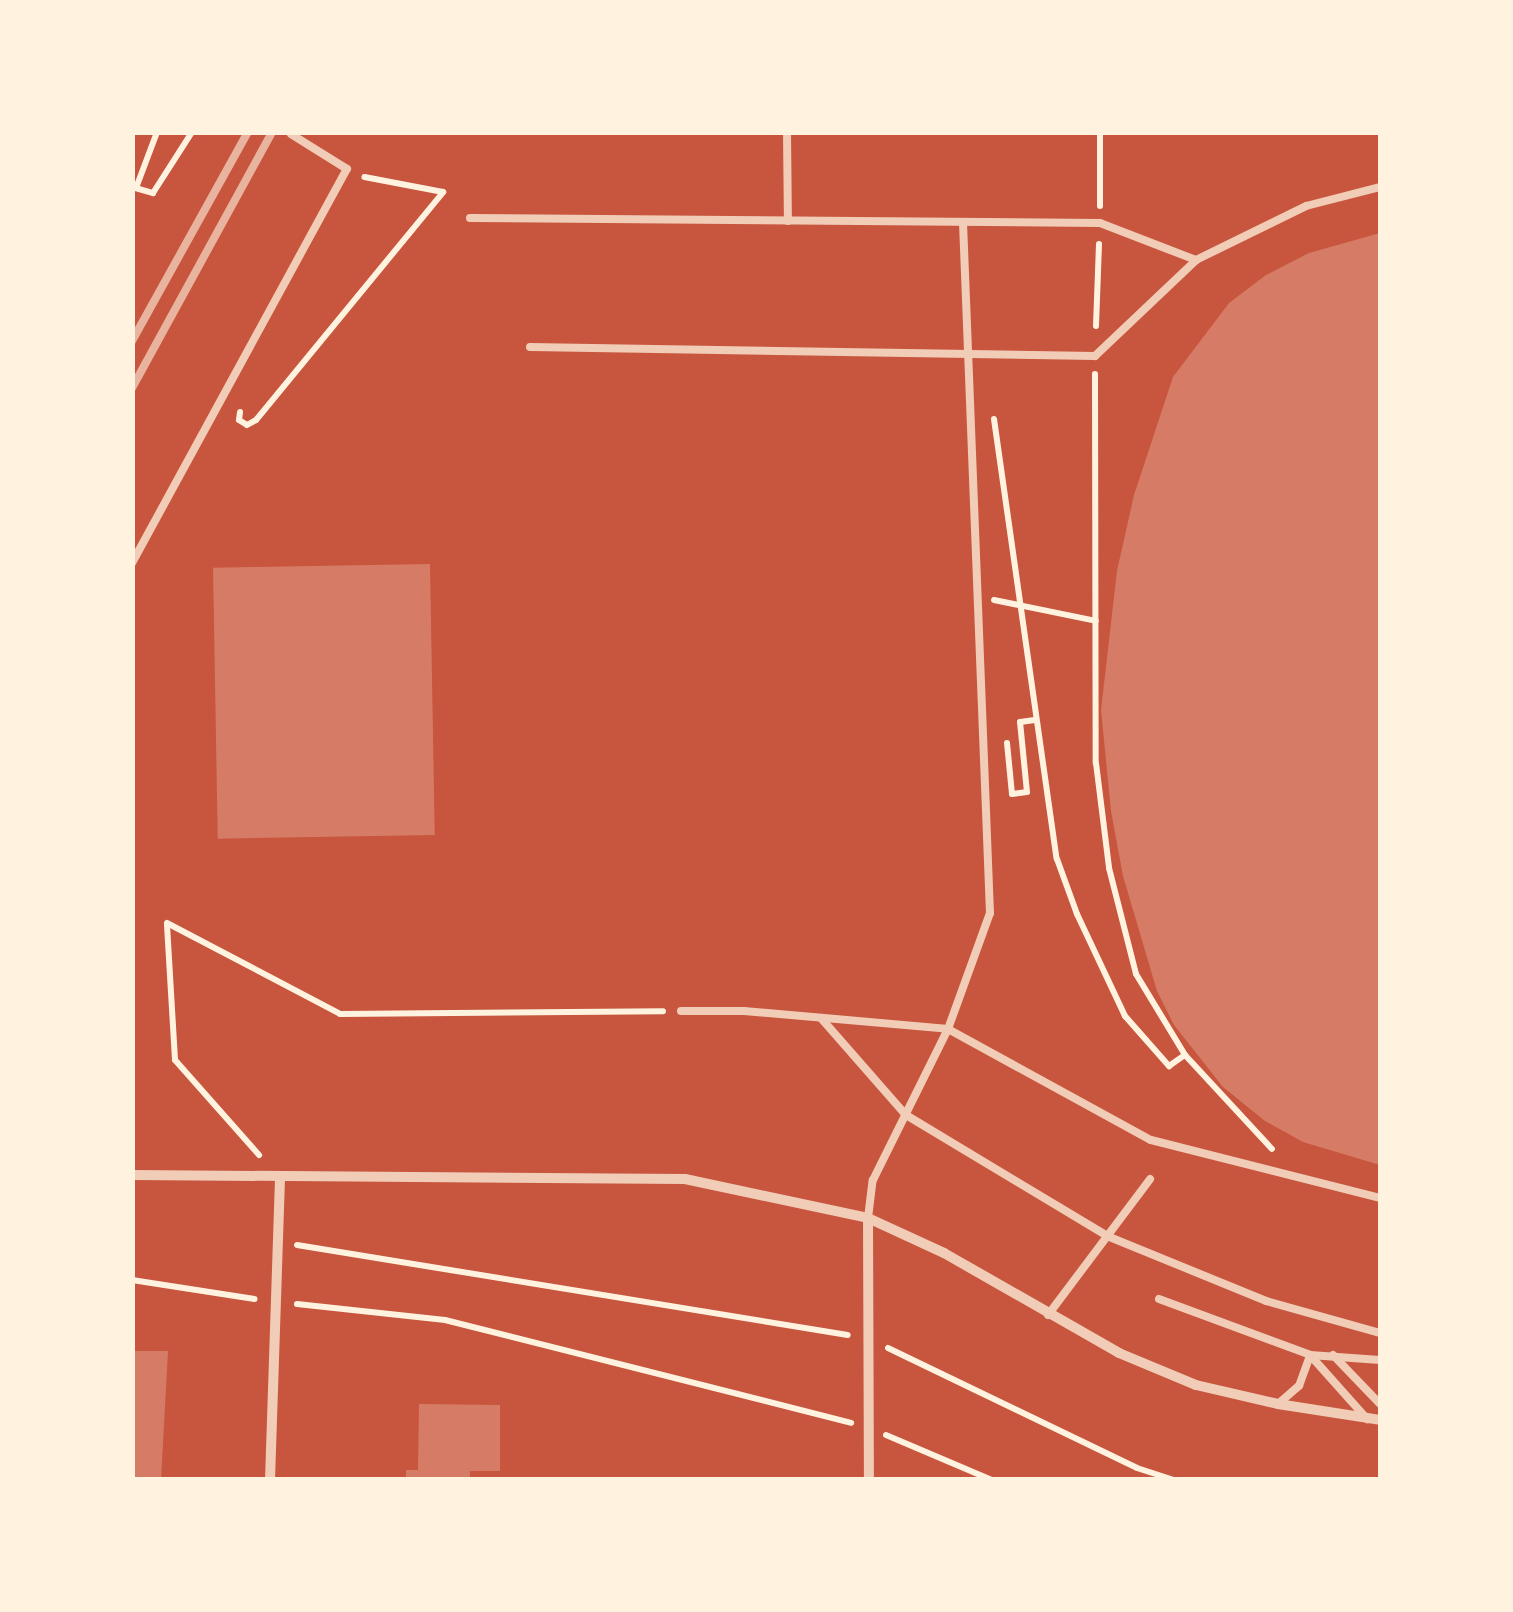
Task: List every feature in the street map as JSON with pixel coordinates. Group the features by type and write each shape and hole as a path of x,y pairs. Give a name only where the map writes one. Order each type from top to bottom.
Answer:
{"street":[{"path":"132,1175 685,1179 868,1218 944,1254 1119,1353 1196,1385 1278,1404 1380,1420"},
{"path":"270,1480 280,1178"},
{"path":"868,1218 870,1480"}],"lane":[{"path":"787,132 788,221"},
{"path":"132,563 346,169 291,134"},
{"path":"530,347 1094,356 1196,260 1306,206 1380,187"},
{"path":"470,218 1100,224 1196,260"},
{"path":"868,1218 873,1180 948,1029 990,913 963,222"},
{"path":"681,1011 948,1029 1152,1140 1380,1198"},
{"path":"821,1018 906,1116 1108,1236 1266,1301 1380,1333"},
{"path":"1048,1314 1150,1179"},
{"path":"1159,1300 1310,1355 1380,1360"},
{"path":"1278,1404 1299,1386 1310,1355"},
{"path":"1310,1355 1367,1419"},
{"path":"1333,1355 1380,1404"},
{"path":"1368,1358 1380,1371"}],"path":[{"path":"158,132 134,188 153,194 192,132"},
{"path":"249,394 240,410 240,420 248,425 443,192 422,184 368,179 358,194"},
{"path":"1094,356 1096,763 1109,868 1136,974 1185,1055 1298,1178"},
{"path":"992,407 1057,859 1090,943 1125,1016 1169,1066 1185,1055"},
{"path":"988,599 1096,621"},
{"path":"1005,726 1012,794 1027,792 1020,722 1034,720"},
{"path":"997,745 998,764"},
{"path":"280,1178 175,1060 167,924 340,1014 681,1011"},
{"path":"276,1242 868,1338 1137,1468 1174,1480"},
{"path":"132,1280 444,1320 869,1428 992,1480"}],"building":[{"path":"1380,233 1380,1165 1303,1142 1265,1121 1223,1087 1174,1025 1157,991 1123,876 1111,811 1101,710 1117,571 1134,495 1173,377 1229,303 1266,275 1309,253"},
{"path":"430,564 435,835 218,839 213,568"},
{"path":"132,1351 168,1351 161,1480 132,1480"},
{"path":"419,1404 500,1405 500,1471 470,1471 470,1480 406,1480 406,1470 418,1470"}],"railway":[{"path":"132,341 248,132"},
{"path":"132,388 272,132"}]}
